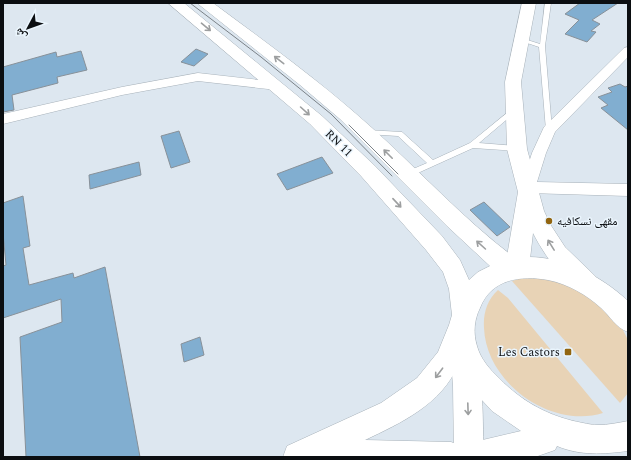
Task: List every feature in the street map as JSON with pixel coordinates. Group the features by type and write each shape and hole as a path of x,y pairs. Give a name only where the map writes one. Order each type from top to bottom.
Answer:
{"main road":[{"name":"RN 11","path":"175,3 191,14 316,120 368,171 434,243 452,267 461,289 462,327"},
{"path":"204,3 327,98 365,132 474,238 514,269"},
{"path":"528,3 513,82 517,149 533,211 557,254 594,289 624,314 628,320"},
{"path":"514,269 528,187"},
{"path":"299,457 391,413 427,388 447,361 462,327 469,299 486,278 514,269 540,268 556,271 628,305"},
{"path":"462,327 470,370 488,398 514,423 565,448"},
{"path":"462,327 467,385 470,457"},
{"path":"474,457 565,448 604,447 621,441 628,436"},
{"path":"299,457 451,457"}],"street":[{"path":"628,50 549,130 539,153 528,187 628,190"},
{"path":"3,119 122,92 198,77 277,86"}],"lane":[{"path":"548,3 542,46 549,130"},
{"path":"521,40 542,46"},
{"path":"408,174 472,145 515,109"},
{"path":"365,132 400,134 432,163"},
{"path":"472,145 517,149"}],"shaded area":[{"path":"537,276 575,286 619,322 628,340 628,393 620,403 512,281 525,277"},
{"path":"498,290 508,298 603,413 583,416 563,414 543,408 525,397 509,383 496,367 488,348 484,328 486,308 491,298"}],"building":[{"path":"580,3 618,3 592,20 600,24 591,31 596,32 587,42 565,34 579,20 565,14"},
{"path":"196,49 208,54 194,66 181,62"},
{"path":"81,51 87,70 57,77 58,83 12,95 14,110 3,112 3,67 56,52 57,57"},
{"path":"620,84 625,87 628,86 628,130 601,108 608,105 598,97 612,92 608,88"},
{"path":"179,131 190,162 171,168 161,136"},
{"path":"322,157 333,173 287,190 277,174"},
{"path":"139,162 141,175 90,189 89,175"},
{"path":"23,196 30,246 23,248 29,285 73,273 74,278 105,267 140,457 26,457 20,337 62,322 61,299 3,318 3,266 6,265 3,233 3,203"},
{"path":"484,202 510,227 497,236 470,210"},
{"path":"200,337 204,355 184,362 181,344"}],"tram line":[{"path":"190,3 261,57 331,114 392,176"},
{"path":"349,125 398,174"}],"place":[{"name":"مقهى نسكافيه","path":"549,221"},
{"name":"Les Castors","path":"568,352"}]}
